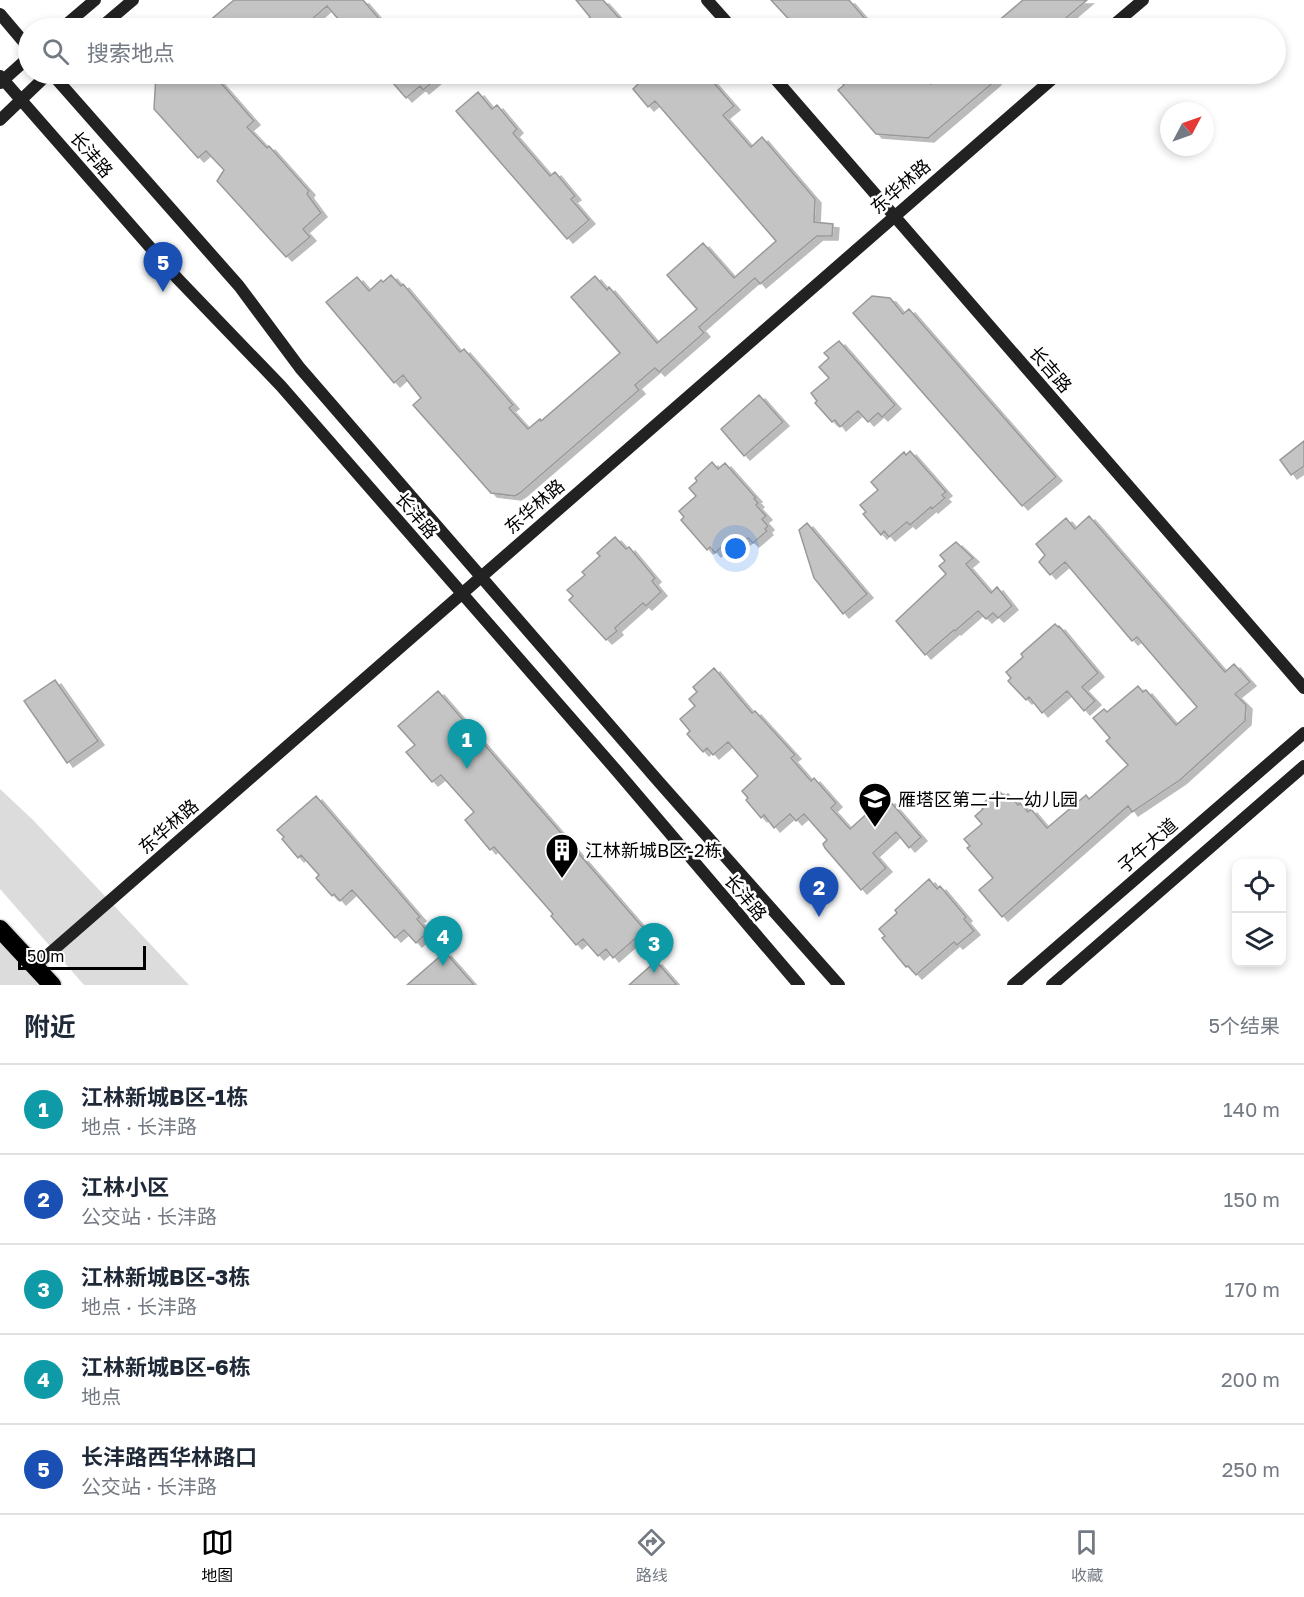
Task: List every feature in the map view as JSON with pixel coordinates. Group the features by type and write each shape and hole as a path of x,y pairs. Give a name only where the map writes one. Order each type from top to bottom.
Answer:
{"highway":[{"path":"0,929 52,985"}],"street":[{"path":"74,18 95,0"},
{"path":"112,18 133,0"},
{"path":"707,0 723,18"},
{"path":"1122,18 1143,0"},
{"path":"0,14 18,35"},
{"path":"1,80 18,66"},
{"name":"长沣路","path":"1,80 22,100 177,278 281,386 616,770 799,985"},
{"path":"0,120 39,84"},
{"name":"长沣路","path":"59,84 239,286 300,368 480,577 839,985"},
{"name":"长吉路","path":"780,84 1304,688"},
{"name":"东华林路","path":"35,966 1046,84"},
{"name":"子午大道","path":"1013,985 1304,733"},
{"path":"1052,985 1304,766"}],"shaded area":[{"path":"0,789 33,820 189,985 84,985 0,889"},
{"path":"0,943 39,985 0,985"}],"building":[{"path":"234,0 363,0 378,18 337,18 327,6 313,18 213,18"},
{"path":"576,0 603,0 619,18 589,18"},
{"path":"771,0 849,0 864,18 788,18"},
{"path":"1023,0 1087,0 1066,18 1002,18"},
{"path":"155,84 222,84 254,121 247,127 267,148 269,146 309,191 307,194 321,213 303,229 310,237 286,257 217,181 224,170 206,151 198,158 154,109"},
{"path":"394,84 430,84 423,90 420,86 406,98"},
{"path":"638,84 715,84 734,106 723,115 751,147 762,137 815,199 814,222 833,224 832,236 817,236 760,284 755,278 699,327 704,333 659,372 655,368 635,385 639,390 520,493 515,496 491,493 413,405 421,398 403,375 394,383 326,302 357,277 369,291 381,280 383,282 391,275 401,286 403,284 460,352 464,349 513,405 509,408 528,429 540,419 541,421 620,353 571,297 595,276 607,290 609,287 657,343 697,309 667,275 703,243 734,278 776,241 655,101 648,107 633,89"},
{"path":"991,84 928,138 876,134 838,90 844,85"},
{"path":"478,92 492,109 497,105 517,129 513,133 550,176 555,172 575,196 571,199 589,220 567,239 456,111"},
{"path":"872,296 890,298 903,314 909,309 1056,477 1022,506 853,313"},
{"path":"839,341 895,405 882,417 878,413 868,422 858,411 840,427 835,420 832,422 815,403 817,401 811,393 829,378 819,367 829,358 824,353"},
{"path":"759,395 783,422 744,456 721,429"},
{"path":"1304,441 1304,466 1291,475 1280,460"},
{"path":"910,451 946,492 942,495 945,498 910,525 907,522 889,537 884,531 881,535 863,514 866,512 860,505 878,490 871,482 904,452 906,455"},
{"path":"712,462 718,469 725,463 756,498 754,499 758,503 756,505 766,516 762,519 768,526 765,529 767,531 753,543 748,538 739,545 732,537 715,553 710,547 707,550 681,520 684,517 679,511 696,496 689,488 697,481 695,478"},
{"path":"1089,516 1225,672 1234,664 1250,682 1235,694 1246,705 1245,721 1180,780 1132,812 1128,806 1002,917 979,890 993,878 967,848 970,846 964,839 982,824 975,816 983,809 980,806 998,790 1005,797 1008,794 1028,812 1031,809 1047,828 1086,795 1089,799 1128,765 1106,741 1110,738 1093,718 1104,709 1107,712 1138,686 1143,692 1146,690 1176,725 1197,707 1137,637 1132,641 1065,562 1050,575 1039,562 1045,555 1036,544 1066,518 1075,529"},
{"path":"807,523 867,594 843,614 814,578 799,530"},
{"path":"615,537 626,549 629,547 655,578 652,581 661,592 646,606 643,603 615,628 617,631 606,640 569,600 573,596 567,590 585,575 582,572 600,556 597,553"},
{"path":"956,542 973,558 966,564 991,593 997,587 1012,606 998,618 993,613 986,619 978,611 925,655 896,621 946,574 939,566 945,561 940,555"},
{"path":"1055,624 1098,673 1082,687 1095,701 1084,711 1067,691 1042,713 1029,697 1026,700 1008,681 1011,678 1006,672 1023,657 1021,654"},
{"path":"714,668 752,713 755,711 795,755 791,758 811,781 814,778 836,803 831,808 850,829 873,808 876,812 889,800 921,837 909,848 896,832 873,853 886,868 861,890 825,848 823,844 827,840 804,814 796,821 790,814 774,828 764,815 761,818 746,800 748,798 742,791 758,776 728,742 713,755 707,748 703,752 687,734 690,731 680,719 695,706 689,699 697,692 693,687"},
{"path":"55,680 98,741 67,763 24,701"},
{"path":"438,691 645,930 613,958 606,949 598,956 583,939 576,945 551,916 553,914 494,847 490,850 465,820 474,812 441,775 432,782 406,752 415,745 398,726"},
{"path":"316,796 420,917 417,919 428,932 416,943 404,930 395,938 352,890 340,901 334,894 332,896 316,878 319,875 301,855 298,858 282,839 284,837 277,830"},
{"path":"929,879 937,889 940,886 966,917 964,919 974,931 957,945 954,942 916,975 908,966 906,967 882,938 885,936 879,929 897,913 895,910"},
{"path":"445,952 474,985 407,985"},
{"path":"656,961 677,985 629,985"}],"place":[{"name":"长沣路西华林路口","path":"163,292"},
{"name":"江林新城B区-1栋","path":"467,769"},
{"name":"雁塔区第二十一幼儿园","path":"875,828"},
{"name":"江林新城B区-2栋","path":"562,879"},
{"name":"江林小区","path":"819,917"},
{"name":"江林新城B区-6栋","path":"443,966"},
{"name":"江林新城B区-3栋","path":"654,973"}]}
